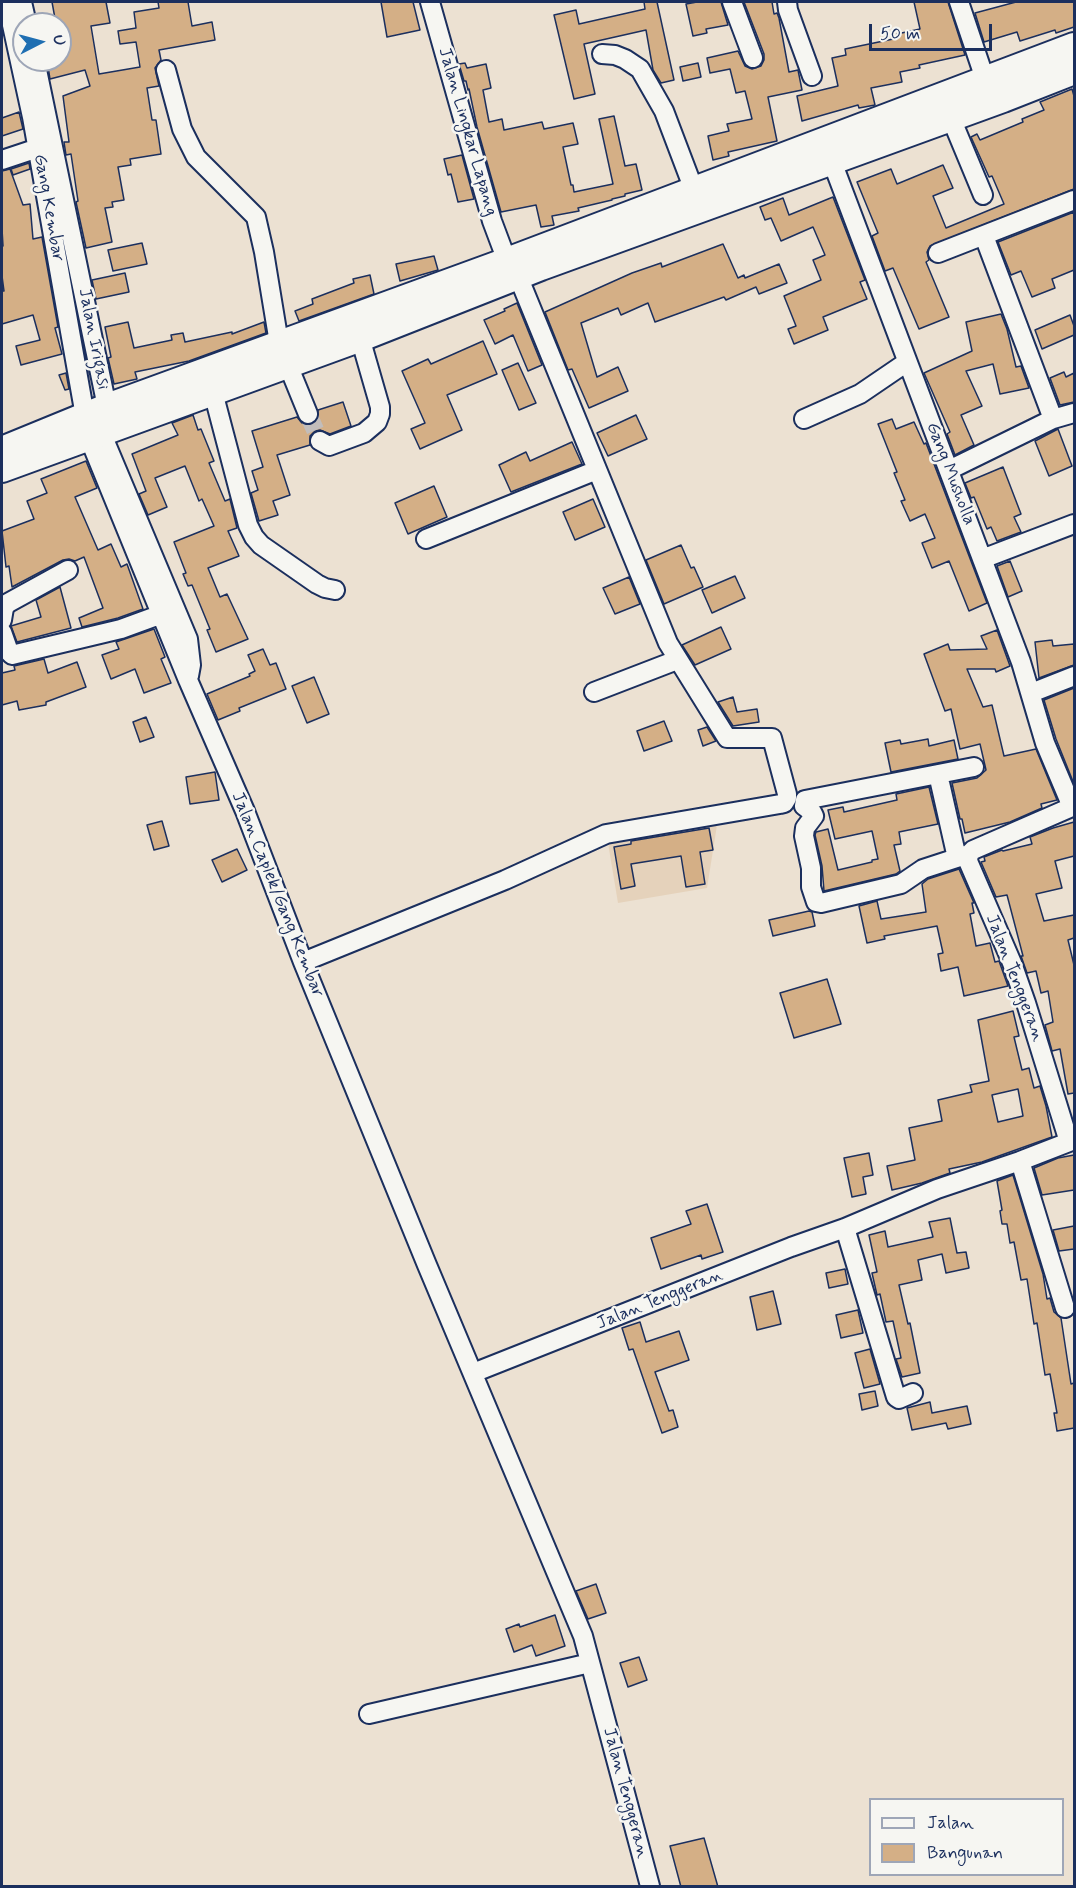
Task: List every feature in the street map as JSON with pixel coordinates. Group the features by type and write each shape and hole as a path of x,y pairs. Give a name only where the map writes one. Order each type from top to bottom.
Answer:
{"highway":[{"path":"525,263 694,190 951,118 989,91 1074,46"},
{"path":"2,450 92,422 358,328 525,263 989,91 1074,71"},
{"path":"2,469 92,422 213,392 284,353"}],"street":[{"name":"Gang Kembar","path":"7,2 12,23"},
{"name":"Jalan Lingkar Lapang","path":"303,962 505,880 606,834 784,803 787,794 772,738 728,738 668,643 597,470 525,263 492,221 430,2"},
{"path":"732,2 753,58"},
{"path":"787,2 812,76"},
{"path":"959,2 989,91"},
{"path":"602,54 615,55 640,69 664,111 694,190"},
{"path":"165,70 182,129 196,157 256,217 284,353 308,414"},
{"name":"Gang Kembar","path":"22,72 92,422"},
{"name":"Jalan Irigasi","path":"37,72 92,422"},
{"path":"951,118 983,195"},
{"path":"2,160 38,148"},
{"name":"Gang Musholla","path":"828,151 1021,662 1045,743 1073,806"},
{"path":"938,253 1074,201"},
{"path":"984,236 1053,419"},
{"path":"320,441 329,446 364,433 377,422 380,414 358,328"},
{"path":"804,418 860,394 907,362"},
{"path":"213,392 248,525 254,537 261,545 320,586 335,590"},
{"path":"949,470 1053,419 1074,413"},
{"path":"92,422 188,639 191,665 188,680"},
{"name":"Jalan Caplek/Gang Kembar","path":"92,422 188,680 245,811 303,962 422,1254 474,1373"},
{"path":"426,538 597,470"},
{"path":"982,559 1074,524"},
{"path":"2,620 4,608 8,603 68,570"},
{"path":"2,627 9,652 12,655 121,629 162,614"},
{"path":"594,692 677,660"},
{"path":"1030,693 1074,675"},
{"path":"974,767 805,800 804,806 814,816 804,832 811,868 811,887 815,900 821,903 901,884 922,869 963,856 1073,806"},
{"name":"Jalan Tenggeran","path":"650,1887 583,1636 500,1441 474,1373 937,1190 1072,1141 1012,963 968,861 963,856 938,774"},
{"path":"1020,1161 1065,1308"},
{"path":"845,1228 896,1397 899,1399 913,1393"},
{"path":"369,1714 590,1663"}],"shaded area":[{"path":"718,819 707,888 618,903 607,837"}],"building":[{"path":"52,2 106,2 110,23 91,26 99,74 140,67 136,42 120,44 118,31 136,28 134,12 159,8 158,2 188,2 192,26 212,22 215,40 159,50 161,60 155,68 159,86 147,88 152,120 156,120 161,154 130,159 131,165 118,167 124,200 112,202 113,207 105,208 112,242 86,248 76,202 78,201 71,154 66,155 64,142 69,142 63,96 90,86 85,70 50,79 49,72 72,72 72,12 54,12"},
{"path":"381,2 413,2 420,30 387,37"},
{"path":"644,2 657,2 674,80 661,83 653,70 646,30 584,44 595,94 574,99 554,15 576,10 579,24 645,9"},
{"path":"721,2 728,25 706,29 707,33 693,36 686,4"},
{"path":"744,2 772,2 774,14 777,13 779,18 789,72 798,70 802,90 768,97 777,141 728,152 729,156 713,160 708,136 729,131 727,124 752,119 745,91 736,93 730,69 710,73 707,58 738,51 745,66 752,69 761,66 764,60 764,54"},
{"path":"914,2 948,2 965,55 919,65 920,68 900,72 902,82 871,88 875,105 859,108 858,105 802,121 797,96 838,86 832,58 846,55 845,49 898,38 897,34 920,29"},
{"path":"1016,2 1074,2 1074,27 1056,33 1055,30 1020,41 1017,32 984,42 975,13"},
{"path":"465,63 467,68 486,64 491,88 483,90 489,122 502,119 504,130 542,122 544,129 573,123 578,144 563,147 574,192 613,184 599,119 614,116 625,166 636,164 642,190 578,208 579,211 552,216 554,225 541,227 536,205 501,212 477,127 469,89 459,64"},
{"path":"698,63 701,77 683,81 680,67"},
{"path":"1072,89 1074,96 1074,189 930,246 927,252 929,260 926,262 949,317 919,329 893,268 885,271 872,236 878,233 857,182 891,169 897,184 943,165 953,188 933,196 946,228 1004,204 971,137 977,134 980,140 1023,122 1022,119 1044,110 1040,102"},
{"path":"19,112 23,129 2,136 2,118"},
{"path":"462,155 474,199 458,202 451,174 448,175 444,159"},
{"path":"29,163 30,169 13,175 11,169"},
{"path":"10,169 23,205 30,204 33,239 42,237 58,327 55,328 62,354 21,365 16,346 40,340 33,315 2,324 2,291 4,291 2,171"},
{"path":"833,197 865,280 860,282 867,299 823,317 828,330 794,344 788,329 796,326 784,296 821,280 813,260 825,255 813,227 781,241 771,218 765,220 760,207 783,198 789,215"},
{"path":"1074,212 1074,270 1052,279 1055,288 1032,297 1021,271 1011,275 998,242"},
{"path":"142,243 147,264 113,271 108,250"},
{"path":"723,244 738,278 744,275 745,278 779,264 787,283 759,294 756,287 726,300 724,297 655,322 648,303 621,315 618,308 581,323 597,377 618,367 628,391 589,408 572,369 568,370 545,312 632,273 661,263 662,267"},
{"path":"434,256 438,270 400,281 396,264"},
{"path":"125,273 129,292 96,299 92,280"},
{"path":"370,275 374,294 299,321 295,311 313,304 312,299 354,283 353,279"},
{"path":"517,303 542,365 528,371 513,335 495,344 484,320"},
{"path":"1001,314 1016,367 1021,366 1029,388 1000,394 993,364 966,371 982,406 961,415 974,445 955,455 947,434 950,432 924,373 972,351 966,322"},
{"path":"1070,315 1074,335 1042,349 1035,330"},
{"path":"128,322 134,348 172,340 171,335 183,333 185,342 232,332 232,334 264,322 266,333 189,361 135,372 137,379 114,384 108,358 111,357 105,327"},
{"path":"483,341 497,374 447,395 462,430 420,449 411,429 425,423 402,371 428,359 431,364"},
{"path":"518,363 536,403 519,410 502,370"},
{"path":"1064,372 1066,377 1074,373 1074,402 1060,405 1050,378"},
{"path":"66,373 69,389 65,390 59,375"},
{"path":"343,402 351,426 330,434 320,430 315,431 310,436 310,445 277,455 290,495 273,501 278,515 259,521 251,493 258,490 252,471 263,467 252,431 297,417 302,423 312,425 317,420 318,410"},
{"path":"193,415 214,461 209,463 225,501 230,499 237,528 228,531 239,556 208,568 220,597 227,594 248,639 216,652 207,630 210,629 192,585 188,586 183,574 186,573 174,542 214,526 202,499 199,501 185,466 155,478 167,507 148,515 139,494 146,491 132,454 178,435 172,423"},
{"path":"636,415 647,439 608,456 597,433"},
{"path":"892,419 896,429 914,422 924,444 926,443 987,603 969,611 949,561 932,568 922,543 935,538 925,514 910,521 901,501 905,500 894,473 897,472 878,424"},
{"path":"1058,429 1072,466 1049,476 1035,441"},
{"path":"572,442 582,464 511,492 499,465 526,452 530,461"},
{"path":"86,461 97,488 75,497 98,550 111,544 121,567 127,564 143,609 82,627 79,618 103,608 84,557 75,561 63,560 12,587 9,566 6,567 2,531 34,519 27,501 47,493 41,479"},
{"path":"1003,467 1021,514 1014,517 1021,532 997,541 991,527 987,529 974,497 971,498 965,483"},
{"path":"434,486 447,517 408,534 395,503"},
{"path":"593,499 605,527 575,540 563,512"},
{"path":"681,545 691,568 694,567 703,587 664,604 646,560"},
{"path":"1010,561 1022,591 1008,597 997,566"},
{"path":"735,576 745,598 712,613 702,590"},
{"path":"629,577 640,604 615,614 603,588"},
{"path":"60,587 71,628 17,642 11,626 41,617 36,600"},
{"path":"721,627 731,649 695,665 682,645"},
{"path":"154,629 165,657 161,659 171,683 144,693 135,669 111,679 102,655 119,649 116,642"},
{"path":"997,630 1010,666 996,672 995,669 967,669 983,707 992,705 1004,756 1036,749 1057,800 1041,804 1042,808 1010,822 965,833 952,783 977,778 986,770 980,744 960,749 951,709 945,711 924,654 948,644 950,650 987,649 981,636"},
{"path":"1052,640 1053,646 1074,644 1074,665 1039,678 1035,642"},
{"path":"263,649 270,665 276,663 286,689 239,708 240,711 218,720 207,694 250,676 249,674 255,671 248,655"},
{"path":"44,659 48,673 77,662 86,687 46,702 46,705 19,710 17,701 2,705 2,673 15,670 14,666"},
{"path":"314,677 329,714 307,723 292,686"},
{"path":"1074,688 1074,784 1056,739 1044,700"},
{"path":"733,697 737,712 757,709 759,722 733,726 718,702"},
{"path":"146,717 154,737 140,742 133,722"},
{"path":"664,721 672,741 644,751 637,731"},
{"path":"707,727 716,741 703,746 698,730"},
{"path":"928,739 929,746 954,740 958,759 891,772 885,743 900,740 901,744"},
{"path":"215,772 219,800 190,804 186,777"},
{"path":"929,787 938,824 899,832 901,844 894,845 900,871 896,874 824,891 816,832 828,829 838,870 878,859 872,831 835,839 828,810 843,807 844,812 897,800 896,794"},
{"path":"162,821 169,846 154,850 147,825"},
{"path":"1074,822 1074,856 1055,861 1062,888 1036,894 1044,921 1074,915 1074,938 1068,940 1074,965 1074,1093 1068,1094 1060,1049 1052,1051 1045,1025 1053,1022 1048,991 1041,993 1036,971 1027,973 1007,895 996,897 981,862 985,861 984,857 1002,850 1032,844 1030,837"},
{"path":"709,828 713,850 700,852 705,884 686,887 681,856 631,864 635,886 621,889 614,847 631,844 631,841"},
{"path":"237,849 247,870 222,882 212,860"},
{"path":"959,869 974,903 972,903 974,913 970,914 976,946 990,943 995,962 999,961 1008,986 964,996 958,967 941,971 938,954 943,953 937,926 884,936 885,939 867,943 859,906 877,901 881,919 926,912 922,884 928,879"},
{"path":"812,912 815,926 773,936 769,920"},
{"path":"827,979 841,1024 794,1038 780,993"},
{"path":"1013,1011 1019,1036 1014,1037 1022,1070 1029,1068 1034,1088 1040,1086 1052,1137 982,1162 949,1169 950,1173 922,1183 892,1190 887,1166 915,1160 909,1128 942,1121 938,1100 972,1092 970,1085 989,1081 978,1020","holes":["1018,1089 1023,1116 998,1122 992,1095"]},
{"path":"869,1153 873,1175 863,1177 866,1194 852,1197 844,1158"},
{"path":"1074,1155 1074,1190 1042,1195 1034,1168 1058,1158"},
{"path":"1013,1175 1043,1274 1047,1299 1050,1298 1054,1312 1061,1318 1071,1384 1074,1383 1074,1428 1057,1431 1054,1413 1057,1413 1050,1374 1045,1375 1027,1279 1021,1280 1014,1242 1010,1243 1007,1224 1002,1224 997,1181"},
{"path":"707,1204 723,1252 702,1259 701,1255 661,1269 651,1238 691,1224 686,1211"},
{"path":"950,1218 957,1253 966,1252 969,1268 946,1273 942,1254 918,1260 922,1280 899,1285 908,1324 910,1323 920,1373 902,1377 896,1359 901,1358 893,1321 886,1322 880,1294 877,1295 872,1273 877,1272 869,1235 885,1231 888,1247 933,1237 929,1222"},
{"path":"1074,1226 1074,1249 1059,1251 1053,1230"},
{"path":"845,1269 848,1284 829,1288 826,1273"},
{"path":"773,1291 781,1324 757,1330 750,1297"},
{"path":"858,1310 863,1333 841,1338 836,1315"},
{"path":"640,1322 646,1342 679,1331 689,1360 655,1372 669,1411 673,1410 678,1427 662,1433 633,1349 629,1350 622,1328"},
{"path":"870,1349 880,1384 864,1388 855,1353"},
{"path":"875,1391 878,1406 862,1410 859,1394"},
{"path":"930,1402 932,1413 967,1406 971,1424 948,1429 946,1423 912,1430 907,1408"},
{"path":"596,1584 606,1613 588,1619 576,1591"},
{"path":"555,1615 565,1646 536,1656 532,1645 514,1652 506,1629 519,1624 520,1627"},
{"path":"639,1657 647,1680 628,1687 620,1663"},
{"path":"704,1838 718,1887 681,1887 670,1846"}],"tunnel":[{"path":"308,414 320,441"}]}
